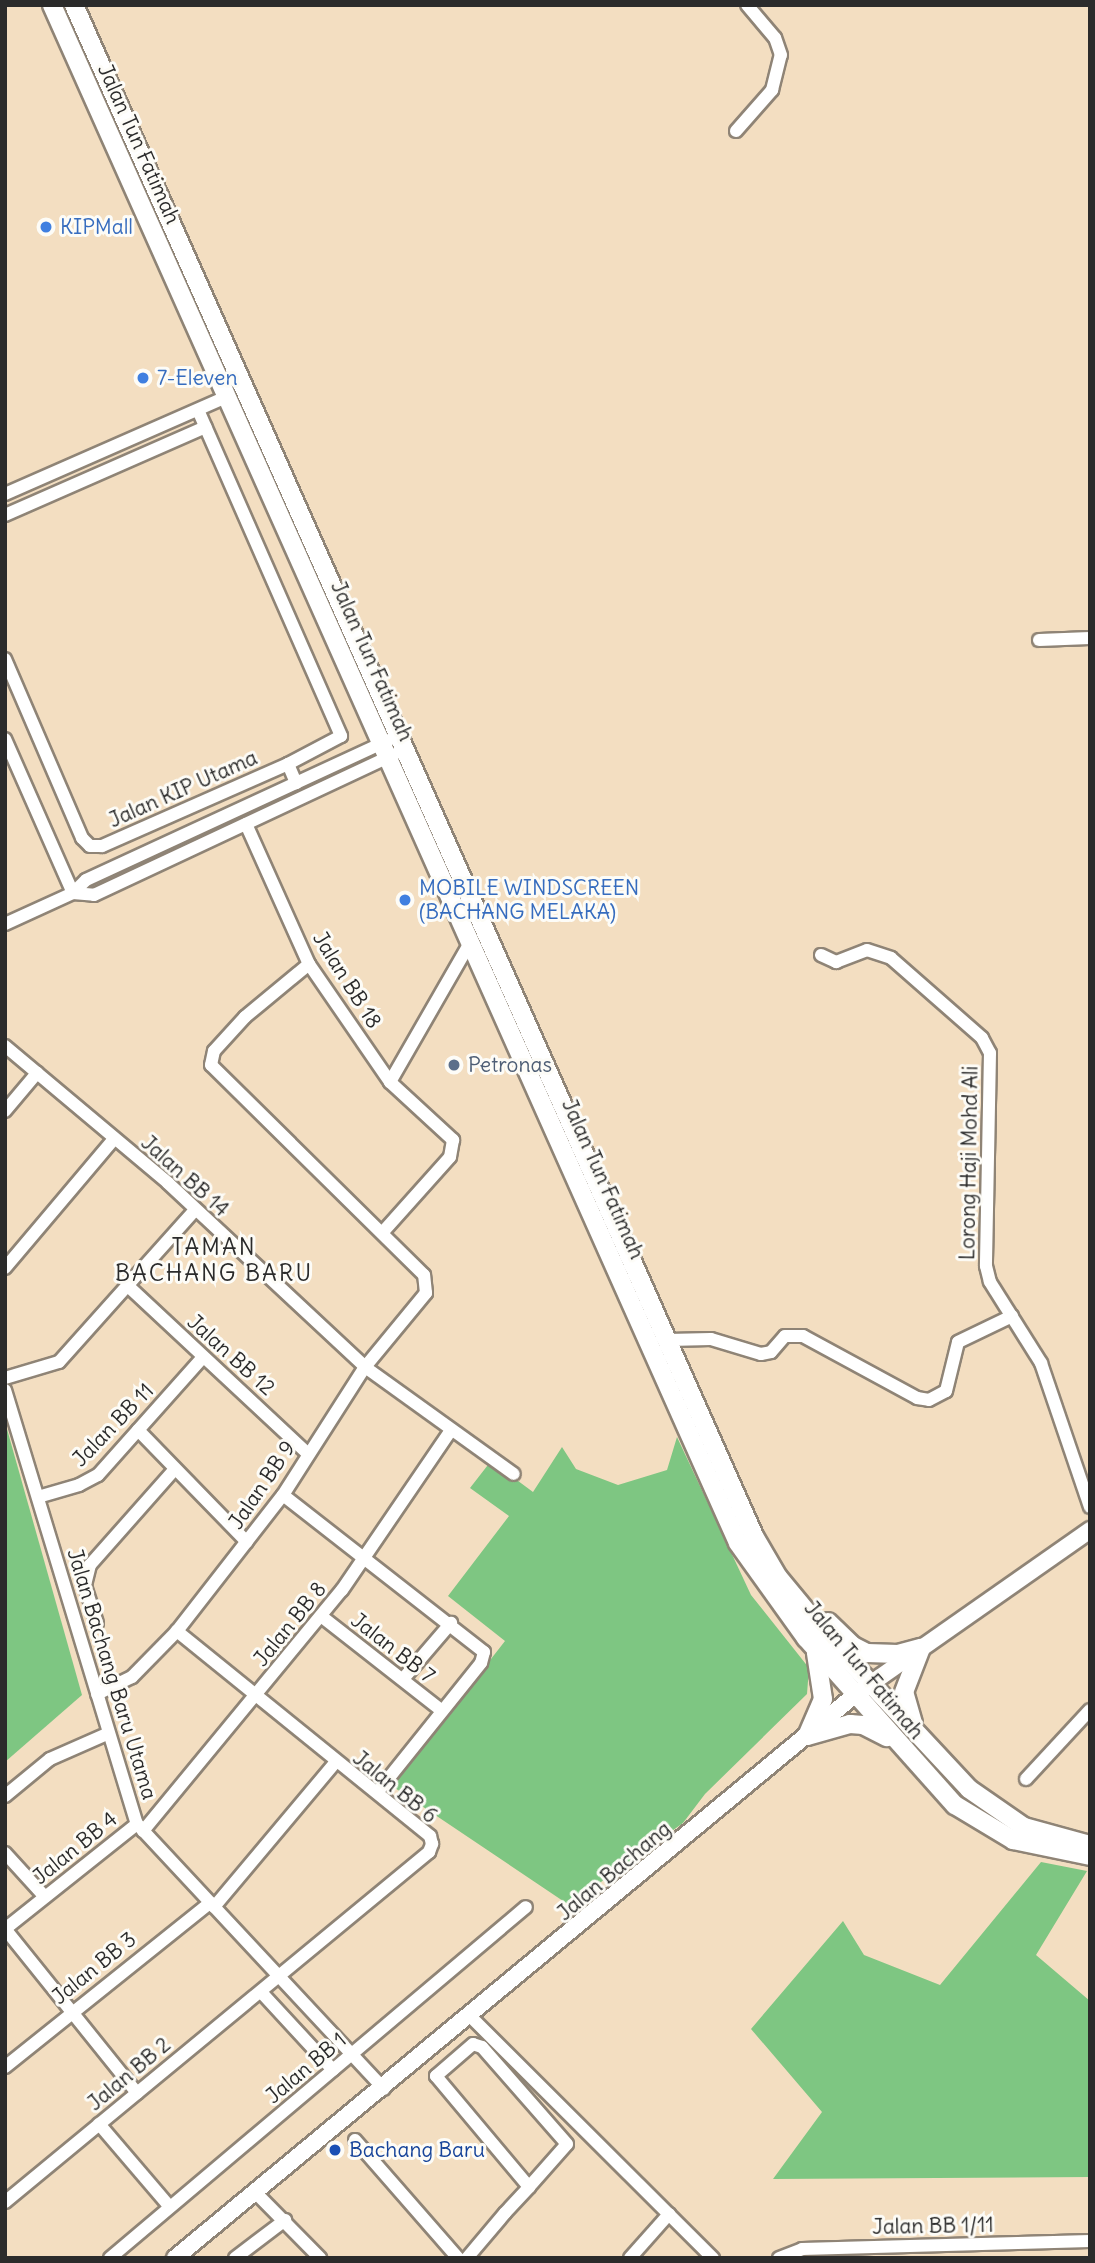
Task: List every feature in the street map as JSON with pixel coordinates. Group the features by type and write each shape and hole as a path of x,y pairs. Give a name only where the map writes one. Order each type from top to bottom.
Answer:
{"main road":[{"name":"Jalan Tun Fatimah","path":"52,5 228,396 394,746 668,1340 754,1536 793,1596 862,1689 909,1759 955,1805 995,1832 1027,1845 1090,1856"},
{"name":"Jalan Tun Fatimah","path":"74,5 394,746 470,943 738,1543 806,1638 921,1738 992,1807 1024,1827 1090,1845"},
{"path":"793,1596 867,1653 898,1654 921,1648"},
{"path":"806,1638 818,1656 824,1684 818,1715 807,1736"},
{"path":"921,1648 904,1692 909,1717 921,1738"},
{"path":"807,1736 835,1726 863,1725 886,1736 909,1759"}],"street":[{"path":"736,131 772,90 781,55 775,38 747,5"},
{"path":"5,494 228,396"},
{"name":"Jalan KIP Utama","path":"5,659 82,838 90,846 102,846 288,764 341,736 198,410"},
{"path":"5,515 205,427"},
{"path":"1039,640 1090,638"},
{"path":"5,739 73,893"},
{"path":"5,923 73,893 86,880 296,783 394,746"},
{"path":"73,893 94,895 246,824 394,746"},
{"name":"Jalan KIP Utama","path":"288,764 296,783"},
{"name":"Jalan BB 18","path":"246,824 309,964 390,1082 448,1132 453,1140 450,1157 383,1232"},
{"path":"390,1082 470,943"},
{"name":"Lorong Haji Mohd Ali","path":"821,954 836,962 867,950 891,958 982,1038 992,1071 986,1266 990,1282 1051,1385 1073,1466 1090,1507"},
{"path":"309,964 245,1017 214,1051 211,1065 383,1232"},
{"name":"Jalan BB 14","path":"5,1046 195,1210 365,1367 514,1474"},
{"path":"5,1111 37,1073"},
{"path":"5,1268 114,1139"},
{"path":"5,1378 59,1362 195,1210"},
{"name":"Jalan BB 9","path":"97,1693 132,1677 177,1631 283,1495 307,1452 365,1367 423,1302 424,1275 383,1232"},
{"name":"Jalan BB 12","path":"128,1286 307,1452"},
{"path":"668,1340 710,1339 761,1354 771,1352 785,1336 803,1336 929,1400 946,1391 958,1342 1012,1316"},
{"name":"Jalan BB 11","path":"38,1497 89,1481 203,1357"},
{"name":"Jalan Bachang Baru Utama","path":"5,1390 140,1828 384,2089"},
{"path":"138,1430 247,1542"},
{"name":"Jalan BB 8","path":"140,1828 255,1698 321,1616 366,1558 451,1430"},
{"path":"97,1623 85,1585 90,1564 175,1469"},
{"path":"283,1495 482,1647 484,1657 377,1793"},
{"name":"Jalan Bachang","path":"175,2258 471,2017 862,1689 1090,1531"},
{"name":"Jalan BB 7","path":"321,1616 441,1710"},
{"path":"403,1679 451,1623"},
{"name":"Jalan BB 6","path":"177,1631 335,1763 430,1836 429,1852 279,1977"},
{"path":"1026,1779 1090,1710"},
{"path":"5,1796 50,1759 109,1733"},
{"name":"Jalan BB 3","path":"5,2067 71,2011 212,1905 335,1763"},
{"name":"Jalan BB 4","path":"5,1929 140,1828"},
{"path":"5,1853 44,1898"},
{"name":"Jalan BB 1","path":"110,2258 526,1907"},
{"path":"5,1929 136,2093"},
{"name":"Jalan BB 2","path":"5,2202 279,1977"},
{"path":"261,1992 333,2070"},
{"path":"471,2017 713,2258"},
{"path":"467,2258 567,2144 479,2045 473,2044 436,2076 529,2187"},
{"path":"99,2124 169,2206"},
{"path":"355,2140 457,2258"},
{"path":"255,2192 320,2258"},
{"path":"630,2258 669,2214"},
{"path":"235,2258 285,2220"},
{"name":"Jalan BB 1/11","path":"779,2258 802,2249 897,2252 1090,2241"}],"green space":[{"path":"5,1422 82,1695 5,1762"},
{"path":"677,1437 751,1595 809,1668 807,1694 705,1794 683,1823 569,1905 392,1786 505,1641 448,1596 509,1516 470,1488 491,1461 533,1492 562,1447 576,1469 618,1485 667,1470"},
{"path":"1041,1862 1087,1871 1036,1955 1090,2001 1090,2177 773,2179 822,2112 751,2029 843,1921 864,1955 940,1985"}],"place":[{"name":"KIPMall","path":"46,227"},
{"name":"7-Eleven","path":"143,378"},
{"name":"MOBILE WINDSCREEN (BACHANG MELAKA)","path":"405,900"},
{"name":"Petronas","path":"454,1065"},
{"name":"Bachang Baru","path":"335,2150"}],"district":[{"name":"TAMAN BACHANG BARU","path":"214,1260"}]}
